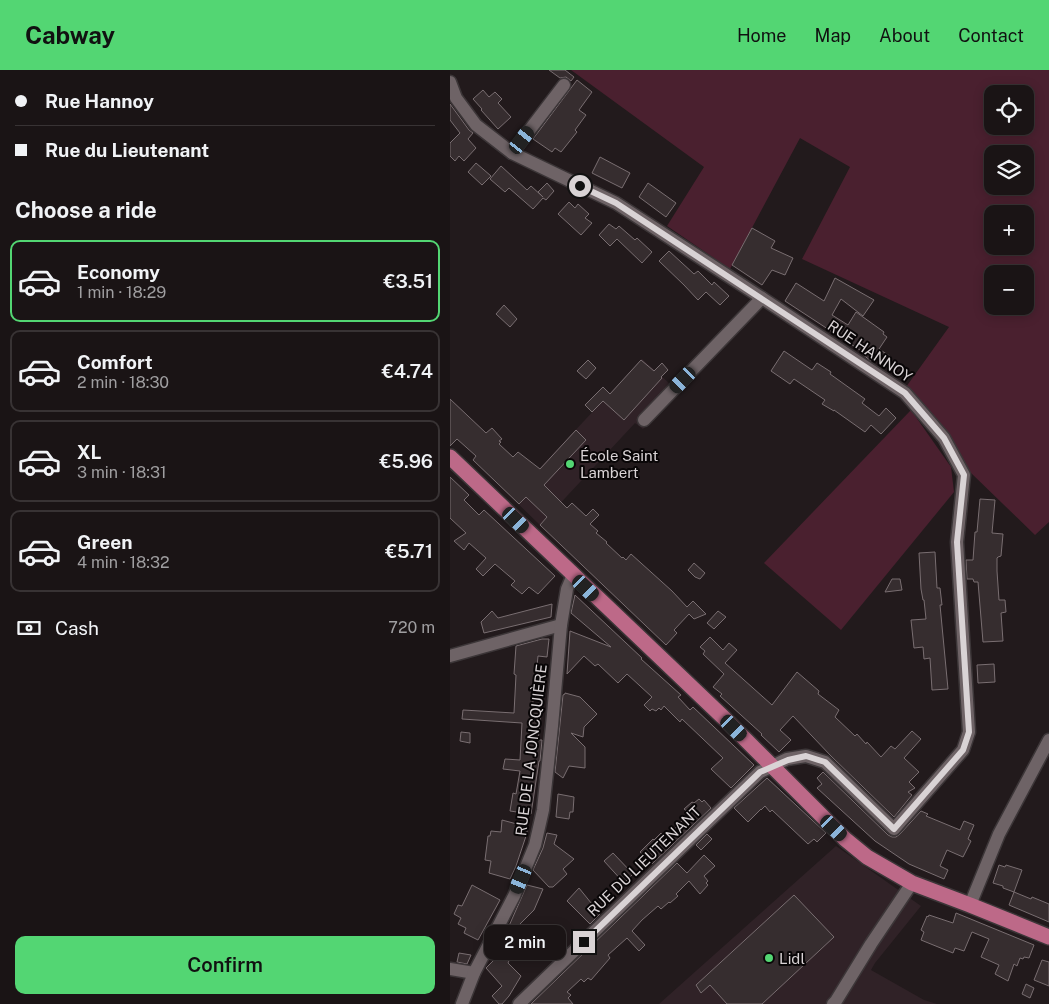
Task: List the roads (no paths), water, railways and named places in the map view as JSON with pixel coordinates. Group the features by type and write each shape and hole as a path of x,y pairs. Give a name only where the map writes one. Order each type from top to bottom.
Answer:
{"main road":[{"path":"450,457 725,719 845,839 867,857 912,883 1049,937"}],"street":[{"name":"RUE HANNOY","path":"450,82 453,98 476,125 512,154 616,203 762,298 905,393 944,438 964,475 957,542 969,732 963,750 894,829"},
{"path":"512,154 564,85"},
{"path":"644,420 762,298"},
{"name":"RUE DE LA JONCQUIÈRE","path":"462,1004 474,973 514,896 535,845 543,810 561,625 567,589 572,574"},
{"path":"450,656 561,625"},
{"path":"970,905 998,834 1049,740"},
{"name":"RUE DU LIEUTENANT","path":"520,1004 760,772 772,766 806,756 825,762 894,829"},
{"path":"833,1004 912,883"},
{"path":"450,969 474,973"}],"place":[{"name":"École Saint Lambert","path":"570,464"},
{"name":"Lidl","path":"769,958"}]}
